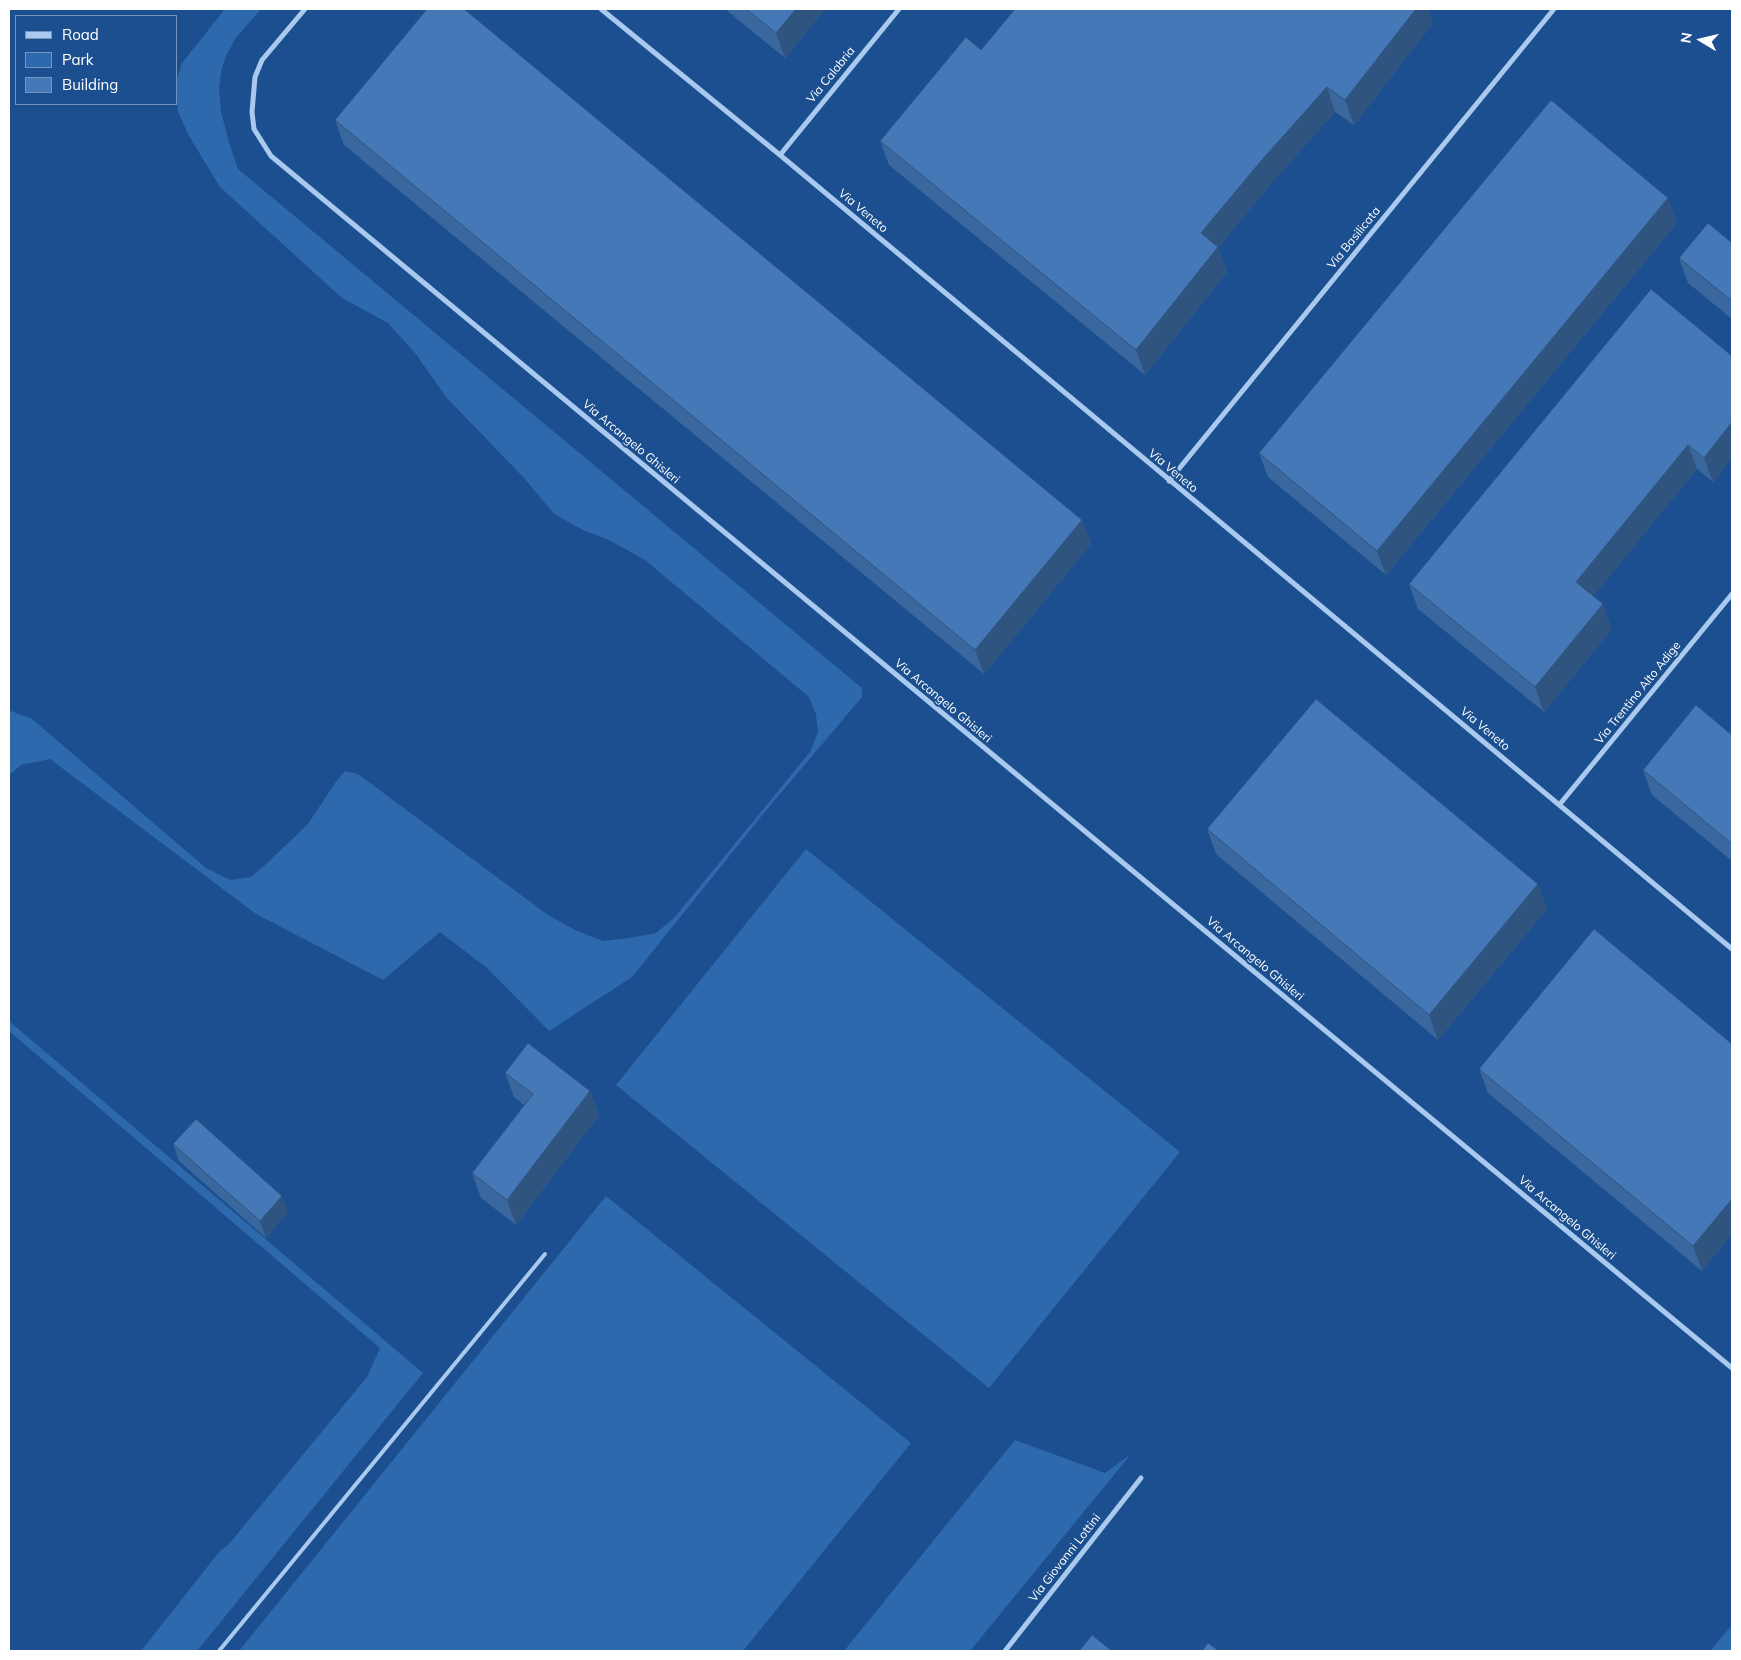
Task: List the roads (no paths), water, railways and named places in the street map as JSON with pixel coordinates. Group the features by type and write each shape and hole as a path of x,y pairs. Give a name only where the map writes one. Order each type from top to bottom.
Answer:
{"street":[{"name":"Via Arcangelo Ghisleri","path":"305,9 262,60 255,77 252,104 254,128 272,156 1732,1368"},
{"name":"Via Veneto","path":"601,9 780,155 1169,481 1732,948"},
{"name":"Via Calabria","path":"780,155 899,9"},
{"name":"Via Basilicata","path":"1169,481 1554,9"},
{"name":"Via Trentino Alto Adige","path":"1560,804 1732,594"},
{"name":"Via Giovanni Lottini","path":"1005,1651 1141,1478"}],"lane":[{"path":"219,1651 546,1254"}]}
